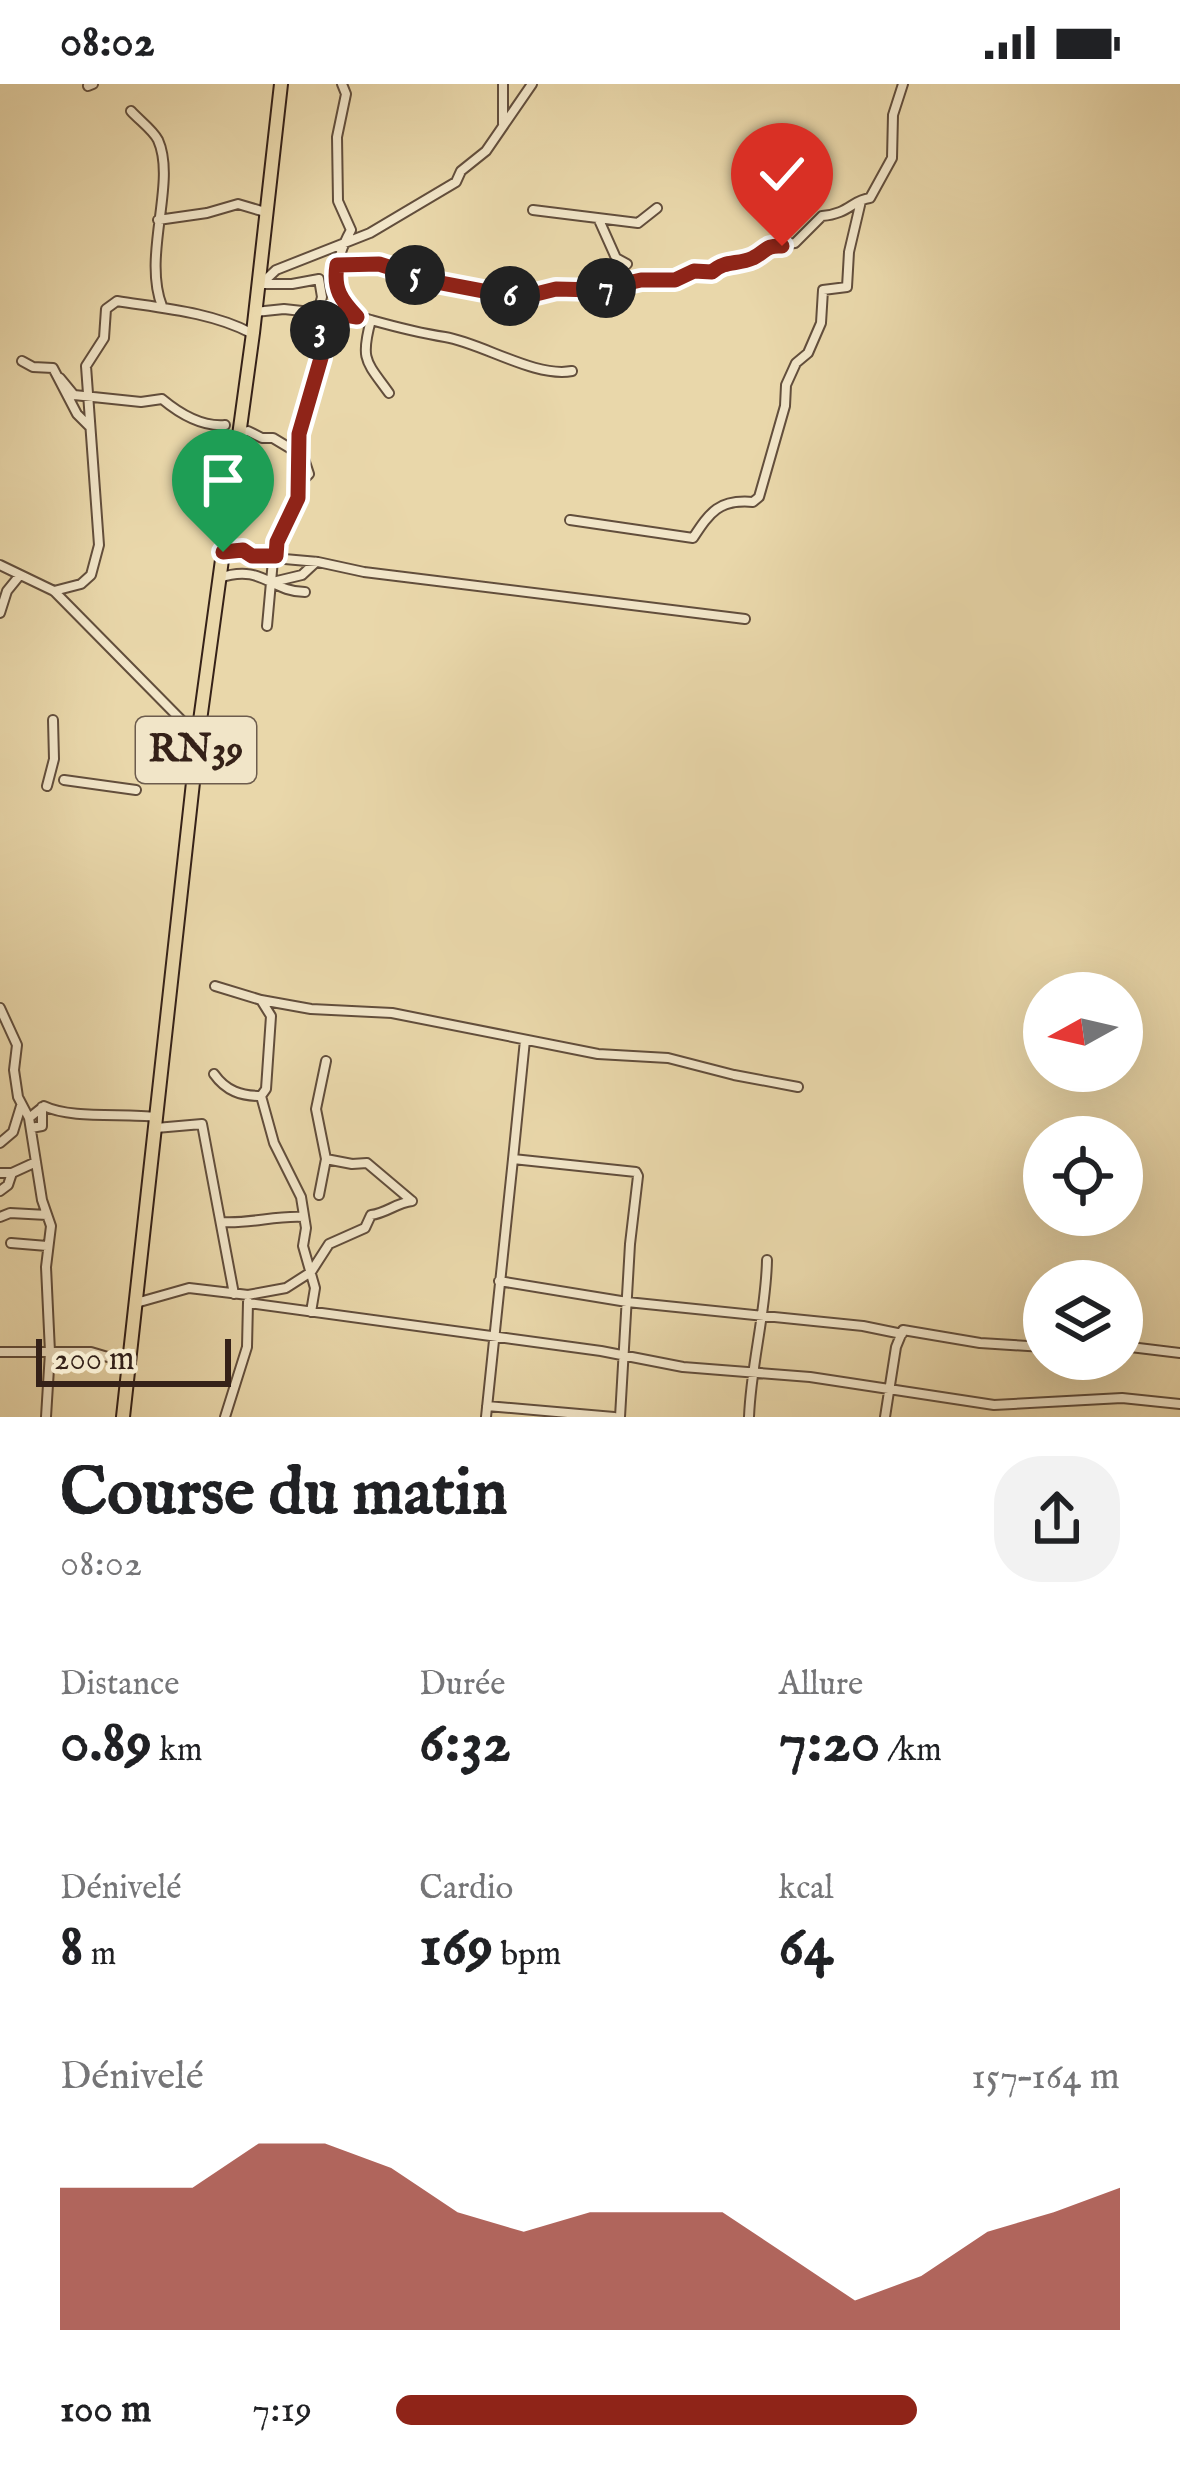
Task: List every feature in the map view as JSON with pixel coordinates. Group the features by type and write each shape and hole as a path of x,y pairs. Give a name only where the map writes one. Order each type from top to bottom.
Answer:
{"highway":[{"name":"RN39","path":"123,1417 198,737 259,288 281,84"}],"street":[{"path":"342,84 346,94 337,137 338,201 351,230 334,283 357,317"},
{"path":"503,84 503,124"},
{"path":"259,288 276,270 370,233 456,182 460,171 486,151 532,84"},
{"path":"337,265 379,264 436,282 520,298 573,287 597,290 641,280 675,280 694,271 712,272 722,263 750,260 765,247 795,243 823,216 842,214 870,198 892,158 893,115 903,84"},
{"path":"131,111 158,140 162,172 155,290 162,306"},
{"path":"570,520 693,538 720,505 735,500 753,502 759,497 785,406 786,385 821,323 823,290 847,287 848,252 861,199"},
{"path":"157,220 238,204 266,213"},
{"path":"533,211 638,223 657,208"},
{"path":"598,220 616,258 627,263"},
{"path":"259,288 319,279 322,297 317,315 319,374 297,452 301,482 274,549 277,582 267,626"},
{"path":"54,590 81,584 92,574 99,545 86,366 104,338 106,310 117,302 162,306 233,323 253,333"},
{"path":"255,312 299,310 357,317 445,337 539,367 572,371"},
{"path":"371,320 363,350 366,363 389,393"},
{"path":"22,361 52,368 74,395 141,402 162,399 182,416 212,426 225,424"},
{"path":"60,378 77,414 90,427"},
{"path":"239,434 248,430 297,452"},
{"path":"268,529 284,525"},
{"path":"223,552 243,550 252,556 364,572 745,619"},
{"path":"277,582 302,575 316,562"},
{"path":"0,565 54,590 198,737"},
{"path":"219,578 238,571 277,582 288,592 305,592"},
{"path":"0,613 7,591 20,575"},
{"path":"47,786 54,759 53,720"},
{"path":"64,780 136,790"},
{"path":"215,986 311,1010 392,1013 620,1057 668,1058 798,1087"},
{"path":"261,1000 271,1016 266,1089 261,1096"},
{"path":"0,1008 17,1045 14,1070 51,1226 46,1417"},
{"path":"513,1160 636,1172 617,1417 486,1411 525,1040"},
{"path":"319,1195 326,1159 316,1109 326,1061"},
{"path":"214,1074 227,1088 261,1096"},
{"path":"261,1096 274,1143 301,1197 303,1246 315,1288 311,1312"},
{"path":"0,1143 14,1132 22,1104"},
{"path":"30,1123 42,1126 42,1107 62,1115 111,1112 155,1122 202,1124 234,1294"},
{"path":"14,1132 28,1138 28,1149 34,1150"},
{"path":"248,1299 286,1288 311,1272 328,1244 365,1228 371,1215 383,1213 394,1203 412,1201 368,1162 326,1159"},
{"path":"0,1173 36,1162"},
{"path":"0,1191 12,1173"},
{"path":"0,1202 5,1215 47,1215"},
{"path":"222,1222 257,1223 283,1214 304,1217"},
{"path":"11,1243 47,1246"},
{"path":"749,1417 767,1260"},
{"path":"499,1281 627,1302 902,1334"},
{"path":"134,1304 189,1288 311,1312 994,1405 1122,1398 1180,1404"},
{"path":"225,1417 247,1347 248,1299"},
{"path":"885,1417 903,1330 1023,1346"},
{"path":"1143,1349 1180,1353"},
{"path":"0,1352 91,1352 129,1363"}],"route":[{"path":"223,552 276,556 274,549 301,482 299,434 321,358 317,315 357,317 339,296 334,283 337,265 379,264 436,282 520,298 573,287 597,290 641,280 675,280 694,271 712,272 722,263 750,260 765,247 782,246"}]}
